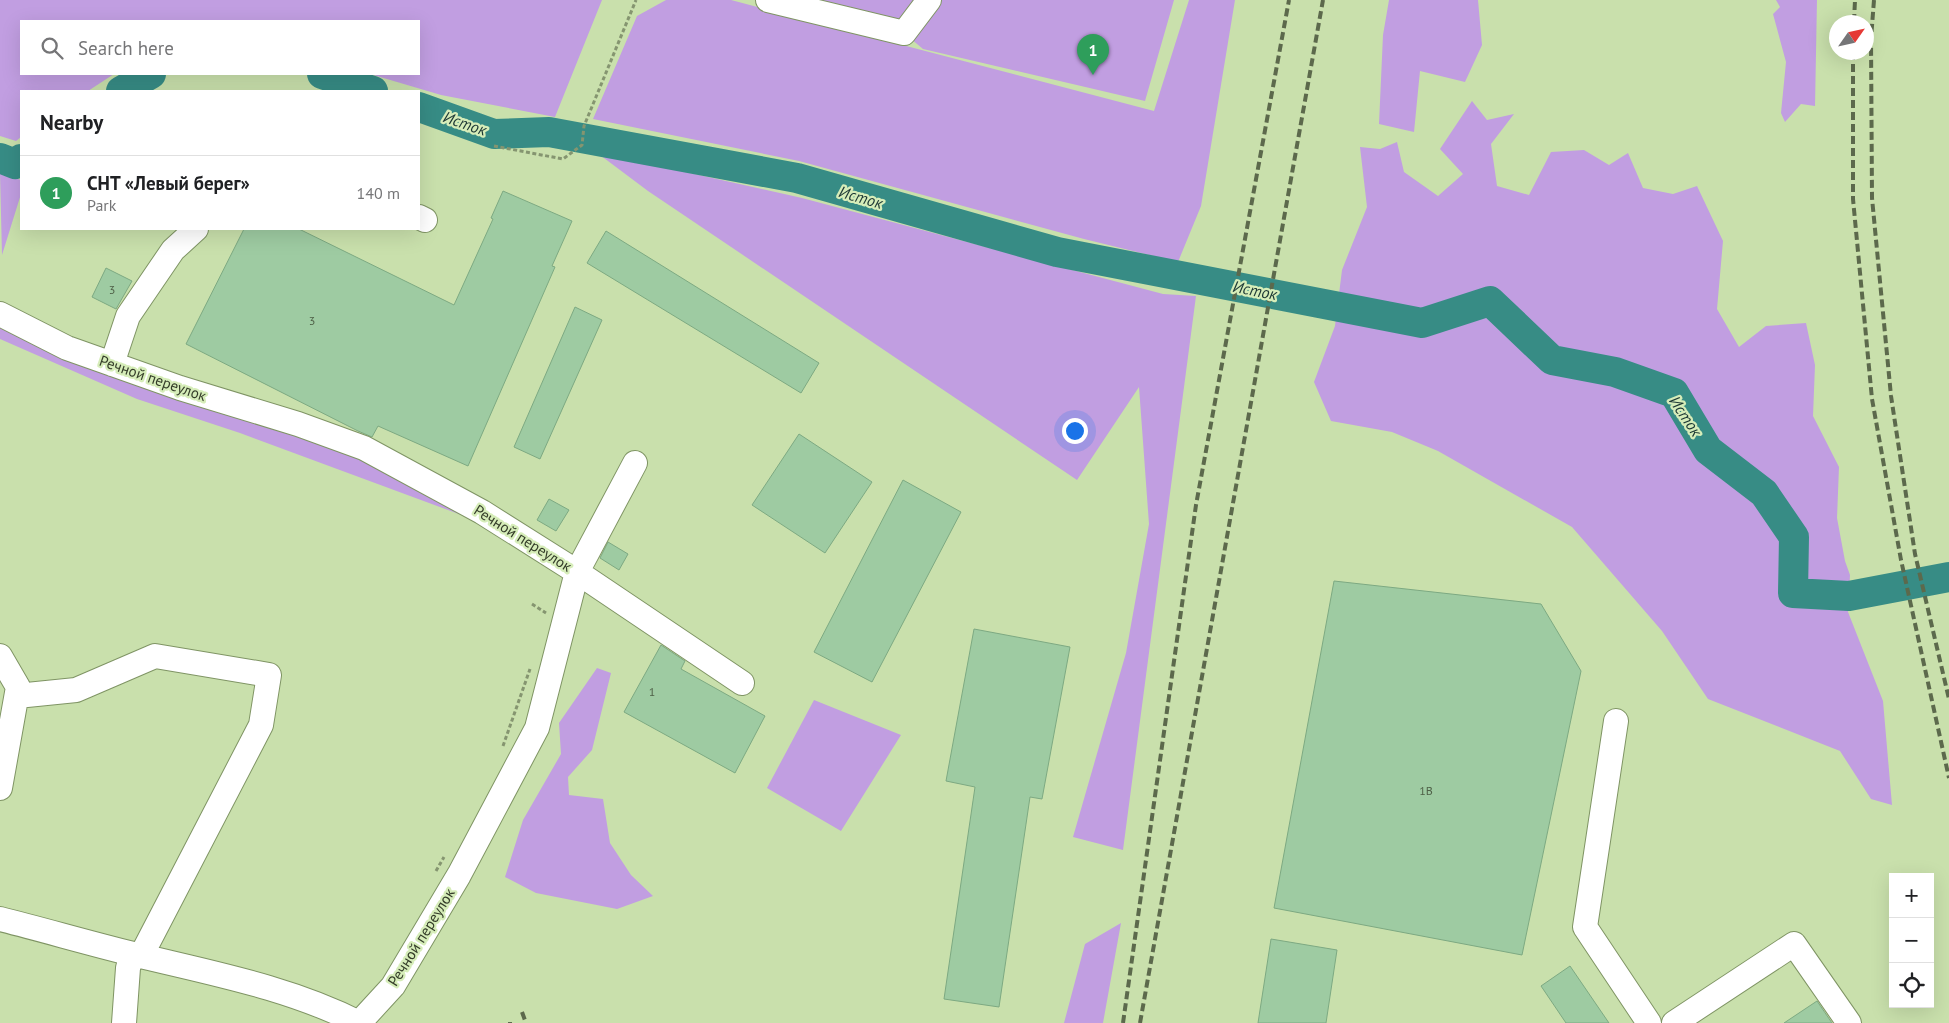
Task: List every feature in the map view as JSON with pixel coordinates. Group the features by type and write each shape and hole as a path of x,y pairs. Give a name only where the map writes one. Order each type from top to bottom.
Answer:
{"street":[{"path":"768,0 904,33 929,0"},
{"path":"112,364 128,316 173,250 195,230"},
{"name":"Речной переулок","path":"0,314 67,348 180,388 298,424 364,448 482,512 577,572 537,728 459,875 393,986 359,1023"},
{"path":"635,463 577,572 742,683"},
{"path":"0,656 18,687 0,788"},
{"path":"17,696 76,690 155,656 269,674 261,725 137,955 128,968 124,1023"},
{"path":"1616,721 1585,927 1649,1023"},
{"path":"0,920 270,987 339,1013 359,1023"},
{"path":"1674,1023 1794,944 1849,1023"}],"path":[{"path":"494,146 563,159 582,145 584,126 636,0"},
{"path":"532,604 546,612 544,622"},
{"path":"502,751 532,660"},
{"path":"435,872 445,855"}],"shaded area":[{"path":"0,0 602,0 555,117 441,95 373,75 420,75 420,20 20,20 20,75 112,75 90,90 20,90 20,138 16,141 0,136"},
{"path":"666,0 731,0 1154,111 1189,0 1235,0 1201,206 1178,262 1084,239 799,161 593,119 637,16"},
{"path":"812,0 1174,0 1145,101 923,49 904,33"},
{"path":"1389,0 1478,0 1482,45 1465,82 1420,71 1414,132 1379,124 1383,35"},
{"path":"1776,0 1817,0 1815,106 1801,104 1785,122 1781,113 1786,62 1773,14 1780,7"},
{"path":"1472,101 1487,120 1514,114 1491,144 1497,186 1529,195 1551,152 1584,150 1609,165 1628,153 1643,188 1673,194 1697,186 1723,241 1717,309 1739,347 1766,326 1806,323 1815,365 1813,416 1839,467 1837,518 1845,561 1850,575 1848,612 1883,701 1892,805 1871,799 1840,751 1708,699 1662,631 1572,527 1438,451 1392,432 1331,421 1314,382 1335,326 1342,270 1367,207 1360,147 1380,149 1397,142 1404,172 1438,196 1463,174 1440,149"},
{"path":"596,152 802,198 1163,294 1196,296 1123,850 1073,837 1126,653 1149,524 1139,387 1077,480 648,191"},
{"path":"0,173 20,180 20,197 2,255"},
{"path":"0,319 298,424 475,520 240,433 137,399 0,339"},
{"path":"597,668 611,673 592,750 568,777 569,795 603,799 610,843 631,875 653,896 617,909 536,893 505,877 523,820 561,754 559,723"},
{"path":"814,700 901,735 841,831 767,788"},
{"path":"1121,923 1103,1023 1064,1023 1085,944"}],"building":[{"path":"503,191 572,221 552,266 555,267 468,466 378,426 372,437 358,431 186,344 243,230 301,230 454,305 493,219 491,218"},
{"path":"606,231 819,363 801,393 587,263"},
{"path":"106,268 132,281 116,309 92,297"},
{"path":"575,307 602,320 540,459 514,447"},
{"path":"799,434 872,482 825,553 752,505"},
{"path":"903,480 961,512 872,682 814,652"},
{"path":"549,499 569,510 556,531 537,520"},
{"path":"608,542 628,554 619,570 600,558"},
{"path":"1334,581 1541,604 1581,671 1522,955 1274,908"},
{"path":"974,629 1070,647 1042,799 1030,797 999,1007 944,999 975,787 946,781"},
{"path":"661,645 685,661 681,669 765,716 735,773 624,712"},
{"path":"1271,939 1337,950 1326,1023 1258,1023"},
{"path":"1570,966 1609,1023 1566,1023 1541,986"},
{"path":"1817,1001 1832,1023 1784,1023"}],"waterway":[{"name":"Исток","path":"123,90 149,75"},
{"name":"Исток","path":"325,75 370,90"},
{"name":"Исток","path":"420,107 494,134 549,132 797,178 1057,252 1422,323 1490,301 1552,360 1615,372 1674,393 1708,450 1764,493 1794,537 1793,593 1849,596 1949,577"},
{"name":"Исток","path":"0,158 15,164 20,160"}],"railway":[{"path":"1123,1023 1196,505 1289,0"},
{"path":"1140,1023 1323,0"},
{"path":"1854,15 1855,0"},
{"path":"1874,0 1871,39 1872,198 1891,396 1915,554 1949,699"},
{"path":"1853,60 1853,199 1872,399 1901,560 1949,778"},
{"path":"522,1012 526,1023"}],"place":[{"name":"СНТ «Левый берег»","path":"1093,75"}]}
